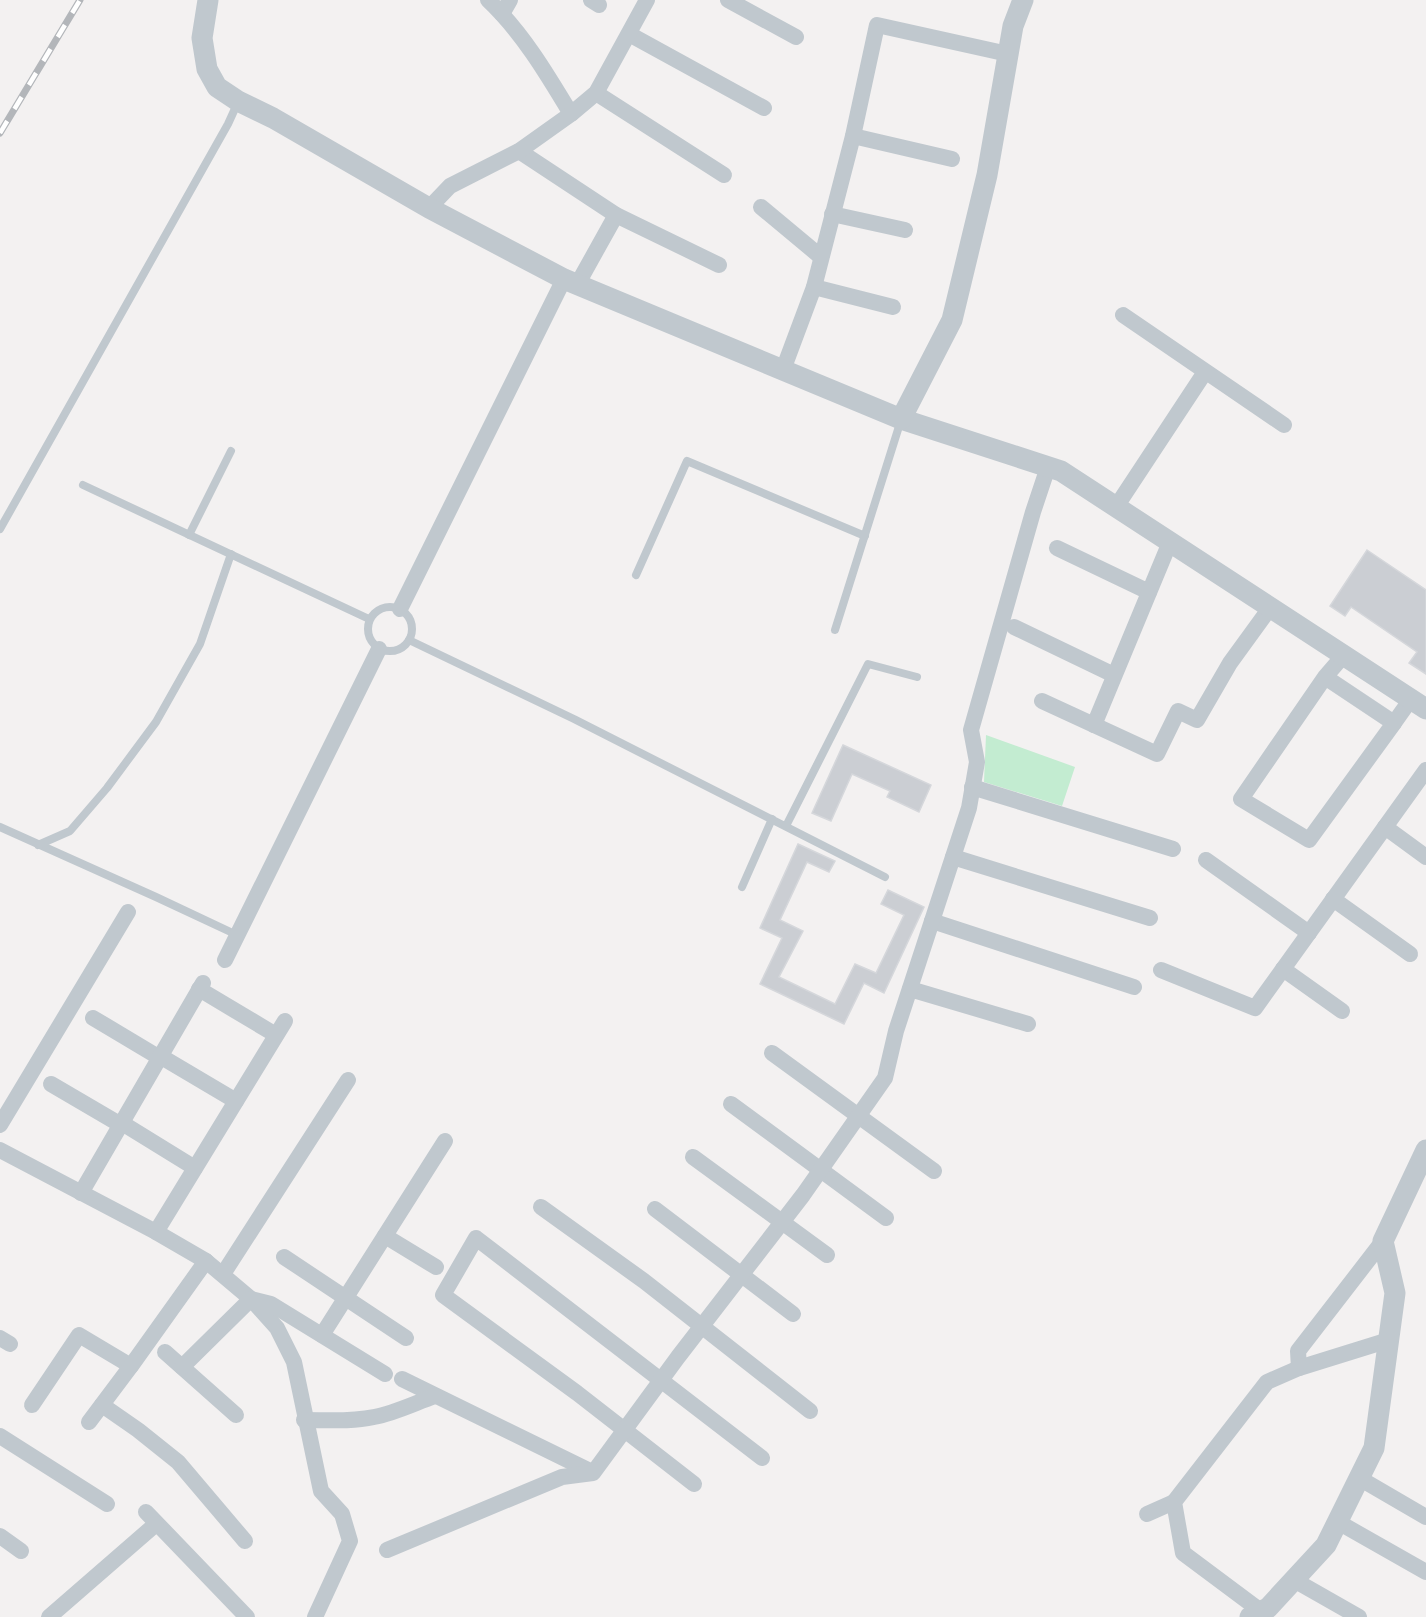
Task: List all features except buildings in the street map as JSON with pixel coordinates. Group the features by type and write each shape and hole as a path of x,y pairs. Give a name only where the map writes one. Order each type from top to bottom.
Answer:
{"street":[{"path":"208,0 202,38 207,69 217,87 238,101 273,118 429,208 571,282 901,419 1061,471 1270,608 1344,655 1419,704 1394,723 1309,840 1242,799 1325,677 1344,655"},
{"path":"488,0 506,7 571,114"},
{"path":"429,208 450,186 519,151 596,93 647,0"},
{"path":"728,0 796,37"},
{"path":"901,419 952,320 987,175 1013,26 1023,0"},
{"path":"783,369 814,288 853,136 877,26 1008,54"},
{"path":"629,34 764,108"},
{"path":"596,93 724,175"},
{"path":"853,136 952,159"},
{"path":"519,151 616,215 719,265"},
{"path":"761,207 821,257"},
{"path":"832,214 905,230"},
{"path":"400,609 571,282 616,215"},
{"path":"814,288 893,307"},
{"path":"1123,315 1284,424"},
{"path":"1116,507 1205,372"},
{"path":"387,1550 562,1477 593,1473 821,1170 885,1078 896,1031 969,808 977,762 971,730 1048,467"},
{"path":"1094,725 1170,542"},
{"path":"1057,548 1149,592"},
{"path":"1042,701 1157,754 1178,711 1197,720 1230,663 1270,608"},
{"path":"1014,627 1114,675"},
{"path":"225,960 380,650"},
{"path":"1325,677 1394,723"},
{"path":"1161,970 1255,1008 1426,770"},
{"path":"972,787 1173,849"},
{"path":"1385,827 1426,857"},
{"path":"953,857 1150,918"},
{"path":"1206,860 1309,933"},
{"path":"1333,899 1410,954"},
{"path":"0,1125 128,912"},
{"path":"932,921 1134,987"},
{"path":"1283,969 1342,1011"},
{"path":"81,1193 201,986 280,1028 156,1232"},
{"path":"910,989 1028,1024"},
{"path":"93,1018 236,1101"},
{"path":"772,1053 934,1171"},
{"path":"223,1274 348,1080"},
{"path":"51,1084 195,1168"},
{"path":"731,1104 886,1218"},
{"path":"321,1335 445,1142"},
{"path":"0,1150 156,1232 206,1261 250,1299 277,1328 294,1362 321,1491 342,1515 350,1541 315,1617"},
{"path":"1299,1368 1298,1351 1383,1240 1426,1150"},
{"path":"693,1157 827,1255"},
{"path":"541,1207 644,1281 810,1411"},
{"path":"655,1209 794,1314"},
{"path":"385,1236 436,1267"},
{"path":"694,1484 577,1393 442,1295 476,1238 762,1458"},
{"path":"1174,1502 1184,1553 1256,1614 1268,1608 1326,1545 1374,1448 1395,1293 1383,1240"},
{"path":"284,1257 406,1338"},
{"path":"89,1422 206,1261"},
{"path":"250,1299 271,1304 385,1374"},
{"path":"182,1368 250,1299"},
{"path":"32,1405 80,1335 131,1366"},
{"path":"1147,1514 1174,1502 1267,1382 1299,1368 1389,1340"},
{"path":"165,1352 236,1415"},
{"path":"402,1379 593,1473"},
{"path":"305,1420 339,1421 372,1418 435,1396"},
{"path":"102,1405 178,1462 246,1541"},
{"path":"0,1436 107,1504"},
{"path":"1359,1478 1426,1517"},
{"path":"49,1617 151,1518 247,1617"},
{"path":"1338,1522 1426,1572"},
{"path":"0,1536 21,1551"},
{"path":"1294,1580 1359,1617"}],"lane":[{"path":"0,529 228,124 238,101"},
{"path":"835,630 901,419"},
{"path":"189,535 231,451"},
{"path":"636,575 687,461 865,536"},
{"path":"83,485 369,619"},
{"path":"38,845 70,831 107,788 156,722 200,644 231,554"},
{"path":"386,607 400,609 410,620 412,628 409,640 402,648 395,651 380,650 369,640 367,626 369,619 373,613 386,607"},
{"path":"409,640 553,709 885,877"},
{"path":"786,826 868,664 917,677"},
{"path":"742,887 772,819"},
{"path":"0,827 237,935"}],"green space":[{"path":"986,735 1075,767 1062,806 984,782"}],"railway":[{"path":"0,133 80,0"}]}
